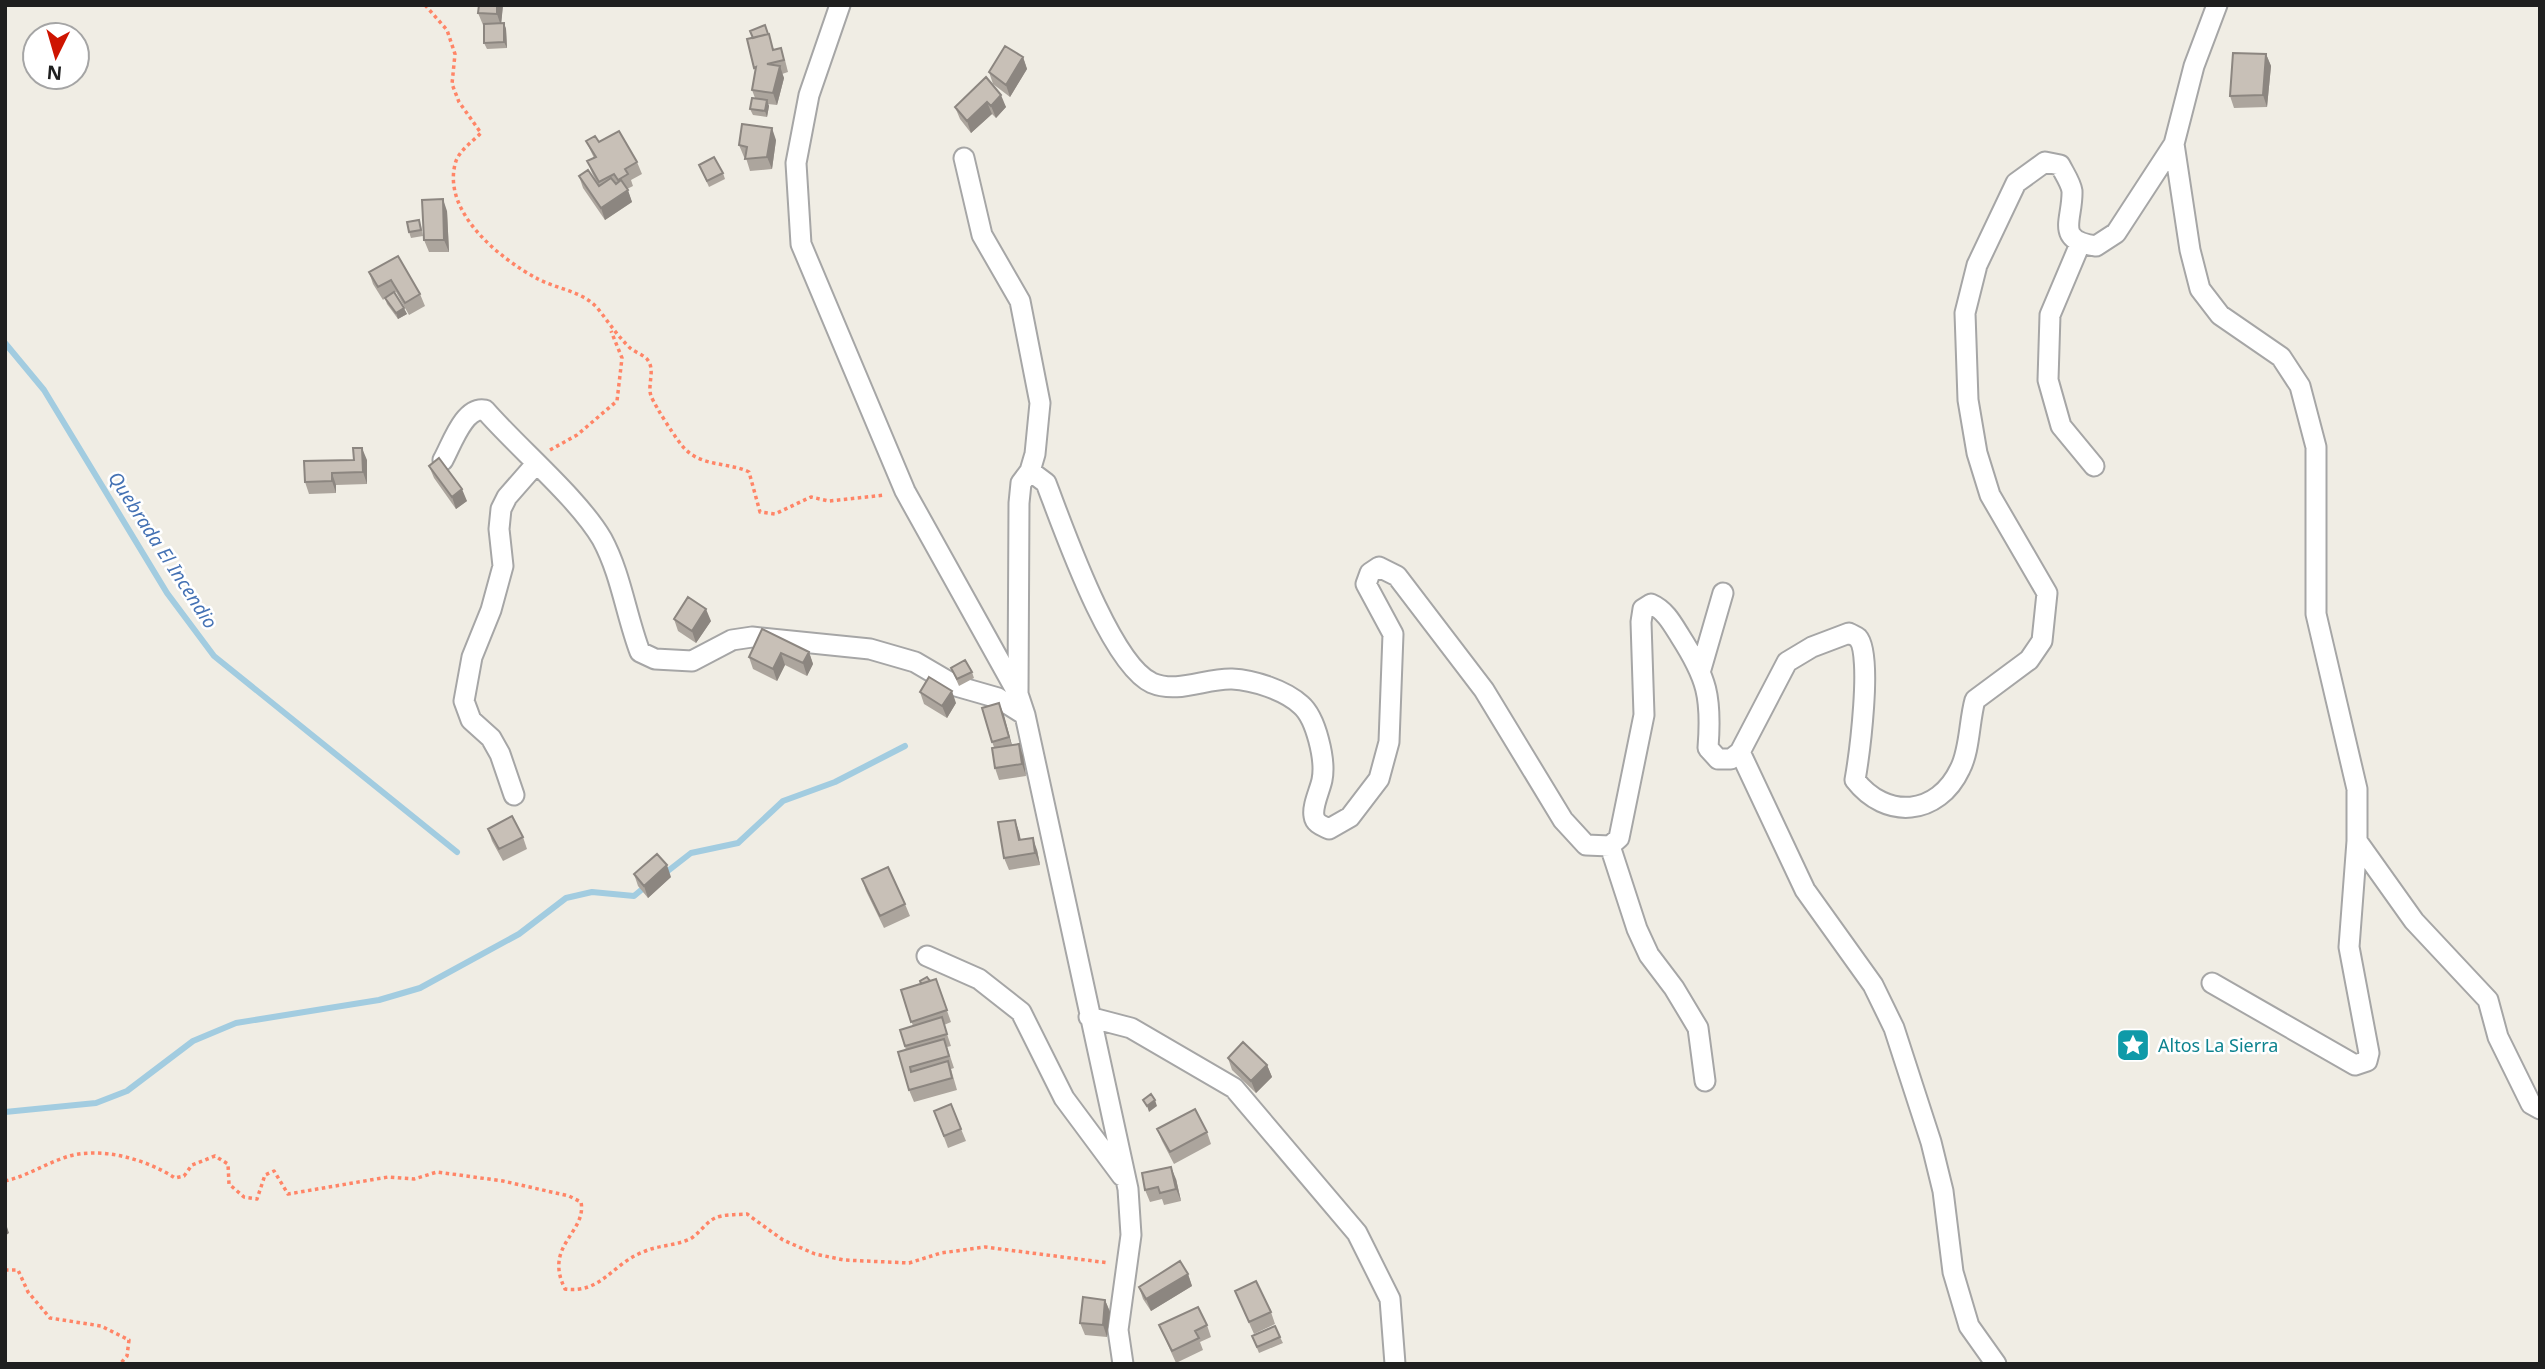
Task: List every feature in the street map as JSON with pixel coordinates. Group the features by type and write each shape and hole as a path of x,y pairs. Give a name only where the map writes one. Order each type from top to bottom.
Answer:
{"street":[{"path":"840,5 809,95 796,163 801,244 905,491 1018,694 1025,715 1127,1184 1131,1236 1118,1329 1123,1364"},
{"path":"1030,471 1046,483 1107,629 1135,669 1152,683 1170,687 1231,679 1267,687 1302,705 1319,738 1323,775 1313,814 1317,823 1329,830 1350,817 1379,779 1389,742 1393,634 1366,584 1370,573 1379,567 1397,576 1484,690 1563,820 1586,845 1610,846 1619,838 1622,827 1644,715 1640,636 1643,609 1651,604 1660,608 1701,669 1709,700 1708,748 1718,759 1731,759 1740,752 1787,662 1812,646 1849,633 1858,638 1864,652 1863,730 1855,780 1866,794 1887,806 1908,808 1929,802 1950,789 1962,766 1975,700 2029,660 2042,641 2047,593 1990,495 1977,453 1968,400 1965,313 1977,265 2016,183 2045,162 2060,165 2072,189 2067,220 2070,235 2080,244 2096,246 2116,233 2174,144 2193,66 2217,5"},
{"path":"2174,144 2190,250 2200,289 2220,315 2281,357 2300,386 2316,447 2316,614 2357,789 2357,841 2349,947 2370,1053 2367,1061 2355,1065 2212,983"},
{"path":"964,158 982,235 1020,301 1040,403 1035,454 1030,471 1021,483 1019,503 1018,694"},
{"path":"2080,244 2050,315 2048,380 2061,426 2094,466"},
{"path":"443,460 468,414 478,409 485,410 570,499 600,537 615,567 640,652 655,659 692,661 732,640 752,637 870,649 915,662 956,686 998,698 1025,715"},
{"path":"514,795 500,754 491,738 471,720 464,701 472,657 491,610 503,566 499,529 501,509 507,497 535,465"},
{"path":"1701,669 1723,593"},
{"path":"1740,752 1805,890 1873,985 1894,1028 1931,1142 1943,1191 1954,1272 1969,1326 1996,1364"},
{"path":"2357,841 2414,921 2488,1000 2498,1037 2531,1104 2540,1110"},
{"path":"1610,846 1637,929 1649,955 1674,988 1698,1028 1705,1081"},
{"path":"927,956 979,979 1021,1012 1064,1098 1127,1184"},
{"path":"1089,1017 1131,1028 1234,1088 1357,1233 1391,1299 1395,1364"}],"path":[{"path":"425,5 447,30 455,54 452,84 459,102 481,133 459,154 455,163 461,208 473,229 518,267 540,280 582,295 598,309 611,329 622,358 617,401 577,435 555,445 535,465"},
{"path":"611,329 647,360 652,373 650,394 685,450 712,464 732,464 749,472 760,512 775,514 811,497 829,501 898,495 905,491"},
{"path":"5,1181 24,1177 69,1156 85,1154 131,1157 175,1178 184,1176 192,1165 215,1156 228,1164 229,1184 244,1197 257,1199 265,1175 274,1171 288,1194 388,1177 414,1179 437,1172 503,1181 569,1196 581,1202 583,1212 561,1252 557,1273 565,1289 582,1291 598,1284 615,1268 627,1264 644,1251 693,1237 716,1217 747,1214 783,1240 816,1254 844,1260 909,1263 941,1253 985,1247 1043,1253 1092,1264 1129,1263"},
{"path":"5,1270 18,1270 28,1292 50,1318 101,1326 129,1340 127,1356 120,1364"}],"building":[{"path":"479,5 497,5 497,14 478,13"},
{"path":"504,23 504,42 484,43 484,24"},
{"path":"765,25 768,34 753,38 750,31"},
{"path":"769,34 773,50 781,48 784,60 767,64 780,66 773,93 752,90 756,67 754,68 747,39"},
{"path":"1005,46 1023,57 1006,85 989,72"},
{"path":"2233,53 2266,54 2263,95 2230,96"},
{"path":"986,77 1001,95 991,106 987,102 967,121 955,107"},
{"path":"752,98 767,100 765,111 750,109"},
{"path":"742,124 772,128 767,157 745,159 747,147 739,145"},
{"path":"619,131 637,162 625,169 628,174 618,180 614,174 599,182 587,161 596,157 586,141 595,136 599,142"},
{"path":"714,157 723,173 707,181 699,165"},
{"path":"588,170 599,186 611,178 616,184 621,180 628,190 601,208 579,176"},
{"path":"443,199 444,240 424,240 422,200"},
{"path":"419,220 421,230 409,232 407,222"},
{"path":"398,256 420,294 405,303 391,280 378,287 369,272"},
{"path":"394,292 404,308 396,313 385,298"},
{"path":"353,448 362,448 363,472 332,473 332,481 305,482 304,461 354,460"},
{"path":"439,458 462,489 452,497 429,466"},
{"path":"688,597 706,609 692,631 674,619"},
{"path":"762,629 809,652 803,663 781,653 773,669 749,657"},
{"path":"965,660 972,672 957,679 951,668"},
{"path":"929,677 952,691 942,706 920,692"},
{"path":"999,703 1009,737 992,742 982,708"},
{"path":"1019,744 1022,764 995,768 992,748"},
{"path":"512,816 523,837 499,849 488,829"},
{"path":"1015,820 1019,840 1033,838 1035,853 1004,858 998,822"},
{"path":"657,854 667,865 644,886 634,874"},
{"path":"888,867 905,904 880,916 862,879"},
{"path":"927,977 930,981 921,984 920,981"},
{"path":"936,979 947,1010 911,1022 901,990"},
{"path":"942,1017 947,1034 905,1046 900,1030"},
{"path":"944,1039 949,1056 910,1067 911,1072 948,1061 952,1078 909,1090 898,1052"},
{"path":"1243,1042 1267,1065 1251,1081 1228,1058"},
{"path":"1151,1094 1155,1100 1147,1106 1143,1100"},
{"path":"951,1104 961,1129 944,1136 934,1111"},
{"path":"1195,1109 1207,1132 1170,1152 1157,1129"},
{"path":"1171,1167 1176,1189 1160,1193 1158,1187 1145,1190 1142,1173"},
{"path":"1180,1261 1188,1274 1146,1299 1139,1287"},
{"path":"1256,1281 1271,1312 1249,1322 1235,1291"},
{"path":"1083,1297 1105,1300 1103,1325 1080,1323"},
{"path":"1198,1307 1207,1325 1195,1331 1199,1338 1172,1351 1159,1325"},
{"path":"1275,1326 1280,1337 1257,1347 1252,1336"}],"waterway":[{"name":"Quebrada El Incendio","path":"5,343 44,390 167,593 214,656 457,852"},
{"path":"664,874 691,853 738,843 783,801 835,782 905,746"},
{"path":"5,1112 96,1103 127,1091 193,1041 236,1023 379,1000 420,988 519,934 566,898 592,892 634,896 646,886"}],"place":[{"name":"Altos La Sierra","path":"2133,1045"}]}
